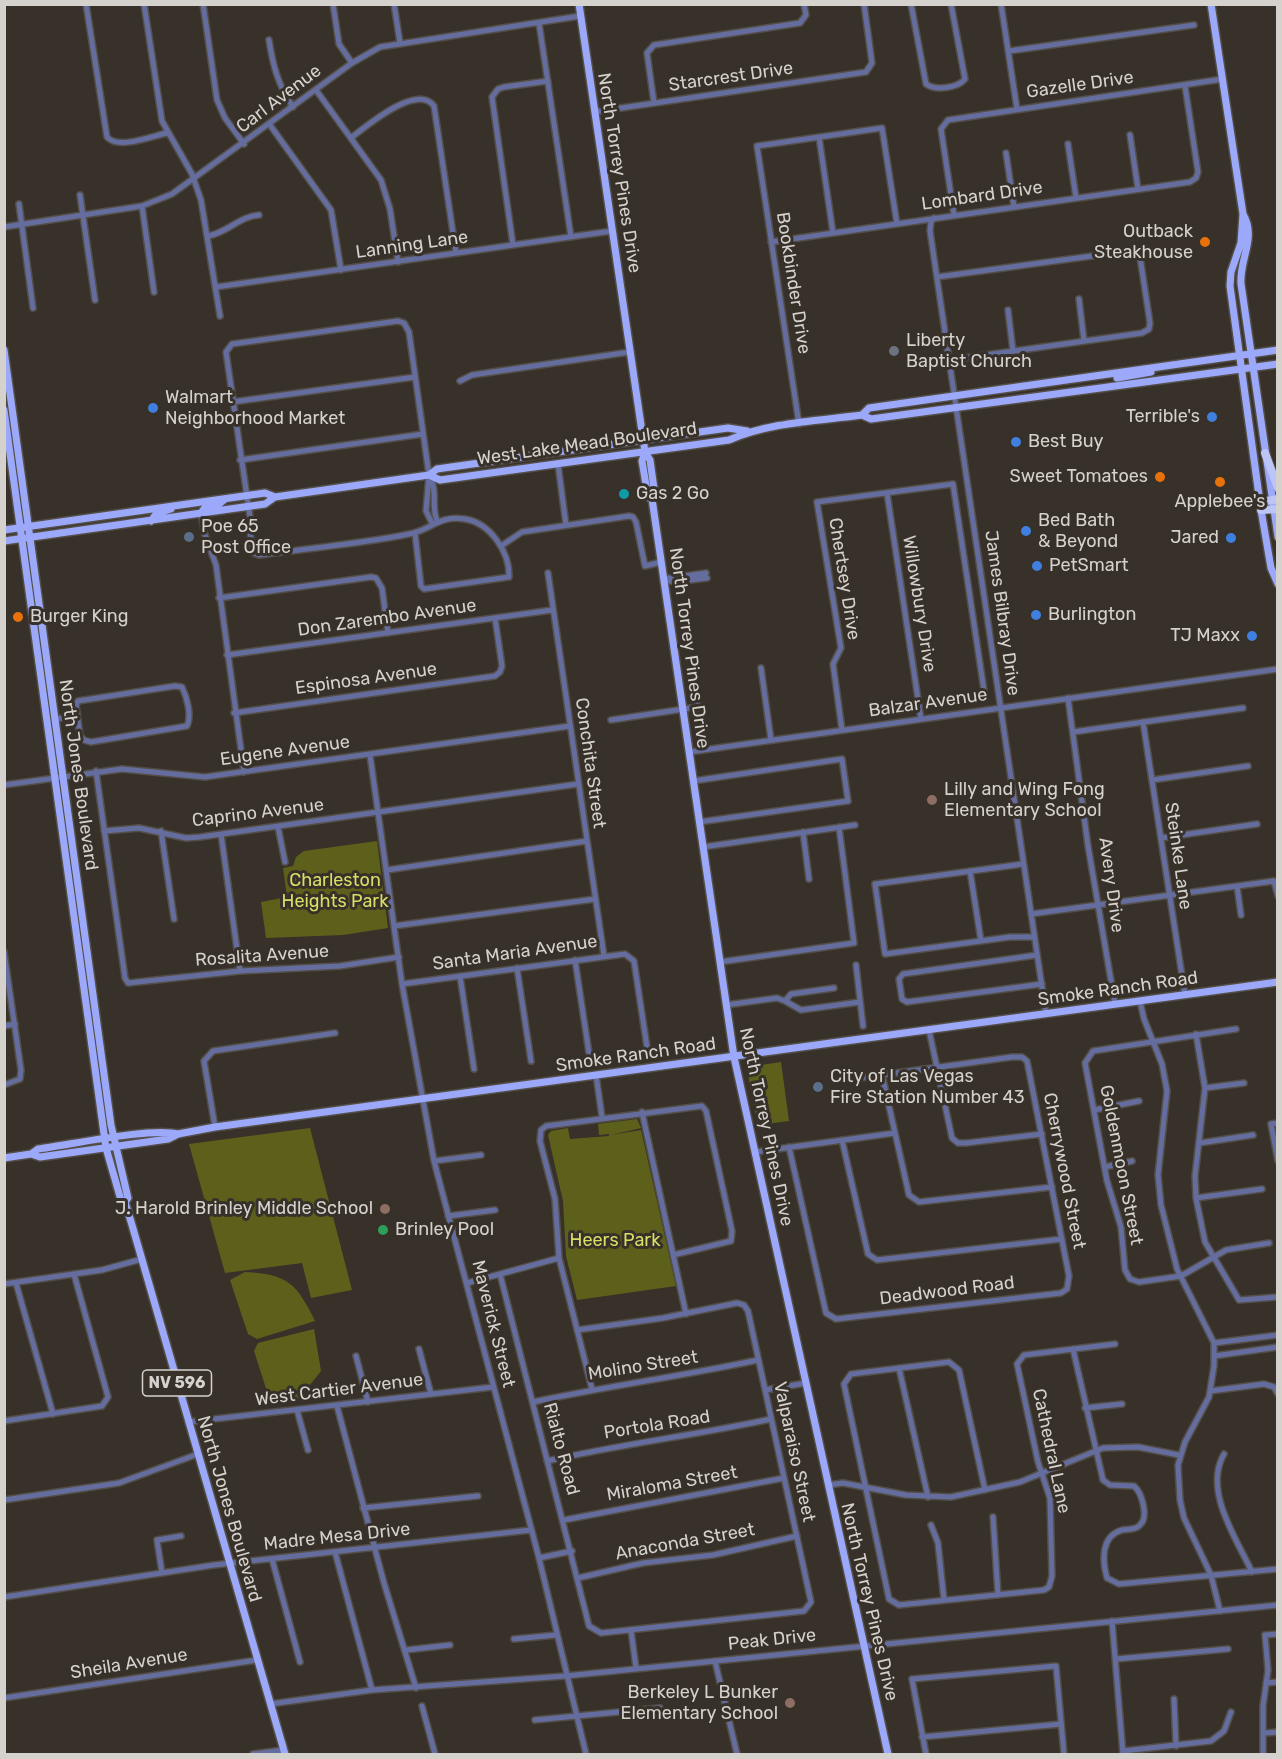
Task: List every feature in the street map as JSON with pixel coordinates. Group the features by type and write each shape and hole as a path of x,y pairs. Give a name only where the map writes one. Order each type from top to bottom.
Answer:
{"highway":[{"path":"1264,453 1278,488"},
{"path":"1261,506 1275,500"},
{"path":"1261,506 1276,509"}],"main road":[{"name":"North Torrey Pines Drive","path":"579,4 645,452 642,461 644,475 648,497 652,499 734,1057 888,1755"},
{"path":"1211,4 1243,214 1241,243 1230,279 1261,506 1271,568 1278,584"},
{"path":"1243,214 1248,223 1249,240 1240,284 1264,453 1275,500 1278,537"},
{"name":"North Jones Boulevard","path":"4,350 7,385 13,413 41,681 95,1038 114,1143 128,1198 125,1202"},
{"name":"West Lake Mead Boulevard","path":"862,415 869,408 1278,350"},
{"name":"West Lake Mead Boulevard","path":"4,541 265,504 275,497 429,475 437,469 728,428 749,431 862,415 871,419 1038,396 1111,382 1278,364"},
{"path":"1065,380 1074,384 1111,382 1173,365"},
{"path":"4,378 7,385"},
{"path":"1038,396 1045,383"},
{"name":"North Jones Boulevard","path":"4,410 25,527"},
{"name":"West Lake Mead Boulevard","path":"429,475 440,480 508,471 729,440 749,431"},
{"path":"506,460 508,471"},
{"name":"West Lake Mead Boulevard","path":"4,530 246,495 265,493 275,497"},
{"path":"201,513 206,506 219,504 226,498"},
{"path":"151,521 156,514 179,505"},
{"path":"111,526 143,516 149,510"},
{"name":"North Jones Boulevard","path":"26,538 64,776 106,1144 121,1200 125,1202 142,1259 284,1752"},
{"path":"41,681 50,680"},
{"name":"Smoke Ranch Road","path":"4,1158 31,1154 40,1157 106,1144 168,1139 178,1134 215,1127 1278,982"}],"street":[{"path":"86,4 104,129 110,140 122,142 167,133"},
{"path":"144,4 158,101 167,133 195,180 208,236 220,316"},
{"path":"203,4 217,100 225,118 244,144"},
{"path":"333,4 339,44 352,63"},
{"path":"394,4 400,44"},
{"path":"654,103 647,53 654,45 800,23 804,20 804,4"},
{"name":"Starcrest Drive","path":"594,112 866,72 872,63 864,4"},
{"path":"911,4 928,87 935,88 963,82 957,26 951,4"},
{"path":"1001,4 1017,109"},
{"name":"Carl Avenue","path":"4,227 142,206 165,198 195,180 370,51 400,44 580,16"},
{"path":"539,22 571,237"},
{"path":"1009,51 1194,25"},
{"path":"269,40 273,69 280,87 293,107"},
{"name":"Gazelle Drive","path":"954,215 941,129 943,123 948,120 1223,79"},
{"path":"513,245 492,102 494,92 504,87 548,81"},
{"name":"Lombard Drive","path":"771,242 1190,182 1196,178 1198,172 1185,86"},
{"path":"316,90 371,163 388,196 398,262"},
{"path":"352,137 399,104 425,100 434,106 456,254"},
{"path":"270,125 331,210 341,270"},
{"path":"833,233 819,137 882,128 897,224"},
{"path":"1130,135 1138,189"},
{"name":"Bookbinder Drive","path":"799,424 757,146 819,137"},
{"path":"1068,144 1076,198"},
{"path":"1006,153 1014,207"},
{"path":"80,195 95,300"},
{"path":"18,204 33,308"},
{"path":"142,206 154,292"},
{"path":"208,236 225,232 251,215 259,215"},
{"name":"James Bilbray Drive","path":"934,218 930,231 1046,1014"},
{"name":"Lanning Lane","path":"216,287 612,231"},
{"path":"937,277 1129,251 1140,257 1150,323 1149,329 1142,333 950,360"},
{"path":"1079,299 1084,341"},
{"path":"1008,310 1013,351"},
{"path":"415,533 421,586 429,590 509,577 501,546 476,522 454,518 435,522 415,533 253,555 249,542 248,506 226,352 232,344 398,321 404,323 409,332 429,475 426,511 435,522"},
{"path":"460,381 472,375 630,352"},
{"path":"232,402 415,377"},
{"path":"240,460 423,434"},
{"path":"558,464 566,525"},
{"path":"887,493 953,484 985,697"},
{"name":"Chertsey Drive","path":"842,730 833,664 841,648 818,502 887,493"},
{"name":"Willowbury Drive","path":"887,493 921,719"},
{"path":"201,513 204,532 216,565 234,713 244,772"},
{"path":"501,546 522,532 633,517 645,566 661,562"},
{"name":"Conchita Street","path":"548,573 604,956"},
{"path":"663,579 706,576"},
{"path":"219,598 376,578 382,588 388,633"},
{"name":"Don Zarembo Avenue","path":"227,655 552,610"},
{"name":"Espinosa Avenue","path":"234,713 495,676 501,672 495,618"},
{"path":"762,668 771,740"},
{"name":"Balzar Avenue","path":"689,752 1278,669"},
{"path":"693,676 702,736"},
{"path":"182,687 189,721 187,726 91,742 80,736 76,716 75,705 84,698 182,687"},
{"name":"Avery Drive","path":"1068,698 1097,905 1115,1004"},
{"path":"611,720 697,707"},
{"path":"1073,732 1244,708"},
{"path":"55,719 76,716"},
{"name":"Steinke Lane","path":"1143,722 1185,995"},
{"name":"Eugene Avenue","path":"4,785 96,771 138,768 179,776 205,777 570,726"},
{"name":"Maverick Street","path":"370,755 380,812 402,984 434,1161 539,1558 586,1755"},
{"path":"693,781 842,759 848,801 699,822"},
{"path":"1152,780 1248,766"},
{"path":"96,771 104,831"},
{"name":"Caprino Avenue","path":"104,831 128,828 161,831 186,838 578,784"},
{"path":"1161,838 1257,824"},
{"path":"703,847 855,825"},
{"path":"278,827 285,862"},
{"path":"720,962 855,943 838,827"},
{"name":"Rosalita Avenue","path":"104,831 124,978 128,983 240,970 340,966 399,957"},
{"path":"161,831 174,919"},
{"path":"803,832 809,879"},
{"path":"221,834 240,970"},
{"path":"387,870 587,841"},
{"path":"1023,864 875,884 885,954 981,941 1035,937"},
{"path":"970,871 981,941"},
{"path":"1031,914 1274,881 1278,896"},
{"path":"1237,886 1241,915"},
{"path":"394,926 595,899"},
{"path":"4,952 15,1024 20,1079 4,1085"},
{"name":"Santa Maria Avenue","path":"402,984 626,954 631,956 646,1047"},
{"path":"1037,956 903,974 900,979 902,999 907,1002 1042,984"},
{"path":"575,960 589,1053"},
{"path":"856,965 863,1026"},
{"path":"518,968 531,1061"},
{"path":"460,976 474,1068"},
{"path":"785,1001 792,994 834,988"},
{"path":"726,1005 777,998 801,1010 860,1002"},
{"path":"1140,1001 1162,1064 1167,1091 1159,1190 1173,1257 1214,1343 1210,1391 1204,1410 1179,1455 1180,1500 1185,1518 1211,1575 1220,1611"},
{"path":"4,1026 15,1024"},
{"path":"1152,1040 1236,1029"},
{"path":"930,1030 949,1131 955,1141 966,1143 1042,1134"},
{"path":"215,1127 204,1061 207,1054 213,1051 335,1033"},
{"path":"1196,1034 1205,1088 1195,1176 1196,1198 1204,1242 1239,1300 1278,1297"},
{"name":"Goldenmoon Street","path":"1152,1040 1093,1051 1085,1063 1105,1167 1121,1227 1125,1270 1130,1279 1139,1282 1181,1276"},
{"name":"Cherrywood Street","path":"936,1067 1012,1057 1025,1059 1029,1065 1069,1276 1067,1289"},
{"path":"860,1078 936,1067"},
{"path":"596,1075 602,1117"},
{"path":"882,1075 909,1195 913,1199 919,1202 1052,1187"},
{"path":"1205,1088 1244,1083"},
{"path":"1094,1110 1139,1101"},
{"path":"592,1389 559,1258 555,1199 540,1141 542,1130 546,1126 602,1117 702,1106 709,1122 732,1232 731,1241 674,1255"},
{"path":"577,1330 686,1314 642,1112"},
{"path":"1278,1123 1271,1124 1278,1161"},
{"path":"755,1152 895,1133"},
{"path":"1200,1143 1253,1135"},
{"path":"842,1140 867,1254 871,1258 877,1260 1062,1239"},
{"name":"Deadwood Road","path":"789,1148 829,1318 1038,1296 1061,1293 1067,1289"},
{"path":"434,1161 481,1155"},
{"path":"1105,1167 1132,1161"},
{"path":"1196,1198 1262,1189"},
{"path":"448,1216 495,1210"},
{"path":"1181,1276 1233,1248 1269,1243"},
{"path":"468,1283 559,1258"},
{"path":"4,1284 74,1274 142,1259"},
{"path":"4,1421 102,1406 106,1402 108,1397 74,1274"},
{"name":"Rialto Road","path":"500,1274 590,1626 601,1633 631,1630"},
{"path":"16,1283 53,1414"},
{"name":"Valparaiso Street","path":"631,1630 804,1611 811,1602 748,1311 744,1305 737,1303 686,1314"},
{"path":"1214,1343 1278,1335"},
{"path":"1115,1344 1073,1349 1102,1480 1110,1485 1134,1486 1140,1492 1144,1515 1137,1528 1119,1531 1106,1542 1104,1550 1106,1573 1111,1582 1119,1584 1278,1569"},
{"path":"1214,1356 1278,1347"},
{"path":"419,1349 431,1394"},
{"name":"Cathedral Lane","path":"998,1595 1044,1590 1049,1587 1053,1532 1050,1498 1042,1474 1017,1364 1024,1355 1073,1349"},
{"path":"356,1356 368,1402"},
{"name":"Molino Street","path":"533,1402 592,1389 694,1374 758,1360"},
{"path":"985,1490 959,1370 955,1365 949,1362 851,1374 846,1378 844,1384 865,1487 889,1599 892,1603 899,1605 998,1595 993,1517"},
{"path":"899,1368 928,1497"},
{"path":"765,1390 806,1383"},
{"path":"1210,1391 1264,1384 1274,1387 1278,1394"},
{"name":"West Cartier Avenue","path":"188,1422 493,1387"},
{"path":"1085,1408 1122,1404"},
{"path":"337,1406 363,1508 416,1688"},
{"path":"297,1410 308,1450"},
{"name":"Portola Road","path":"548,1461 609,1447 700,1434 771,1419"},
{"path":"828,1485 843,1483 928,1497 951,1497 1042,1474 1095,1451 1126,1446 1179,1455"},
{"path":"4,1500 119,1483 198,1454"},
{"path":"1224,1454 1217,1465 1216,1474 1220,1503 1252,1572"},
{"name":"Miraloma Street","path":"564,1520 784,1478"},
{"path":"363,1508 478,1496"},
{"path":"931,1525 938,1543 944,1600"},
{"name":"Madre Mesa Drive","path":"4,1597 229,1564 531,1530"},
{"path":"162,1573 157,1540 181,1536"},
{"name":"Anaconda Street","path":"578,1578 642,1563 713,1555 797,1536"},
{"path":"539,1558 572,1551"},
{"path":"335,1552 372,1690"},
{"path":"272,1559 300,1662"},
{"name":"Peak Drive","path":"270,1704 372,1690 566,1676 1278,1605"},
{"path":"1113,1621 1123,1753 1202,1744 1218,1737 1224,1731 1231,1712"},
{"path":"631,1630 636,1668"},
{"path":"1263,1755 1265,1635 1278,1634"},
{"path":"514,1639 556,1635"},
{"path":"406,1650 450,1645"},
{"path":"1116,1659 1228,1649"},
{"name":"Sheila Avenue","path":"4,1698 257,1660"},
{"path":"715,1660 737,1755"},
{"path":"926,1755 912,1679 1056,1666 1064,1755"},
{"path":"1266,1683 1278,1682"},
{"path":"1174,1699 1176,1746"},
{"path":"422,1706 435,1755"},
{"path":"535,1720 660,1708"},
{"path":"922,1737 1061,1724"},
{"path":"1265,1733 1278,1731"},
{"path":"253,1755 284,1752"}],"green space":[{"name":"Charleston Heights Park","path":"377,841 388,928 343,935 266,938 261,902 287,897 283,868 293,866 296,857 304,851"},
{"path":"781,1062 789,1121 758,1125 747,1070 754,1066"},
{"name":"Heers Park","path":"637,1119 641,1128 611,1135 641,1130 676,1286 577,1300 566,1256 563,1201 548,1135 551,1131 568,1128 570,1139 609,1136 609,1134 599,1135 598,1124"},
{"path":"310,1128 352,1290 311,1298 302,1263 225,1273 189,1144"},
{"path":"245,1272 272,1275 289,1283 303,1298 315,1321 257,1339 248,1334 230,1280"},
{"path":"314,1329 321,1371 299,1399 271,1404 254,1351 258,1343"}],"place":[{"name":"Outback Steakhouse","path":"1205,242"},
{"name":"Liberty Baptist Church","path":"894,351"},
{"name":"Walmart Neighborhood Market","path":"153,408"},
{"name":"Terrible's","path":"1212,417"},
{"name":"Best Buy","path":"1016,442"},
{"name":"Sweet Tomatoes","path":"1160,477"},
{"name":"Applebee's","path":"1220,482"},
{"name":"Gas 2 Go","path":"624,494"},
{"name":"Bed Bath & Beyond","path":"1026,531"},
{"name":"Poe 65 Post Office","path":"189,537"},
{"name":"Jared","path":"1231,538"},
{"name":"PetSmart","path":"1037,566"},
{"name":"Burlington","path":"1036,615"},
{"name":"Burger King","path":"18,617"},
{"name":"TJ Maxx","path":"1252,636"},
{"name":"Lilly and Wing Fong Elementary School","path":"932,800"},
{"name":"City of Las Vegas Fire Station Number 43","path":"818,1087"},
{"name":"J. Harold Brinley Middle School","path":"385,1209"},
{"name":"Brinley Pool","path":"383,1230"},
{"name":"Berkeley L Bunker Elementary School","path":"790,1703"}]}
